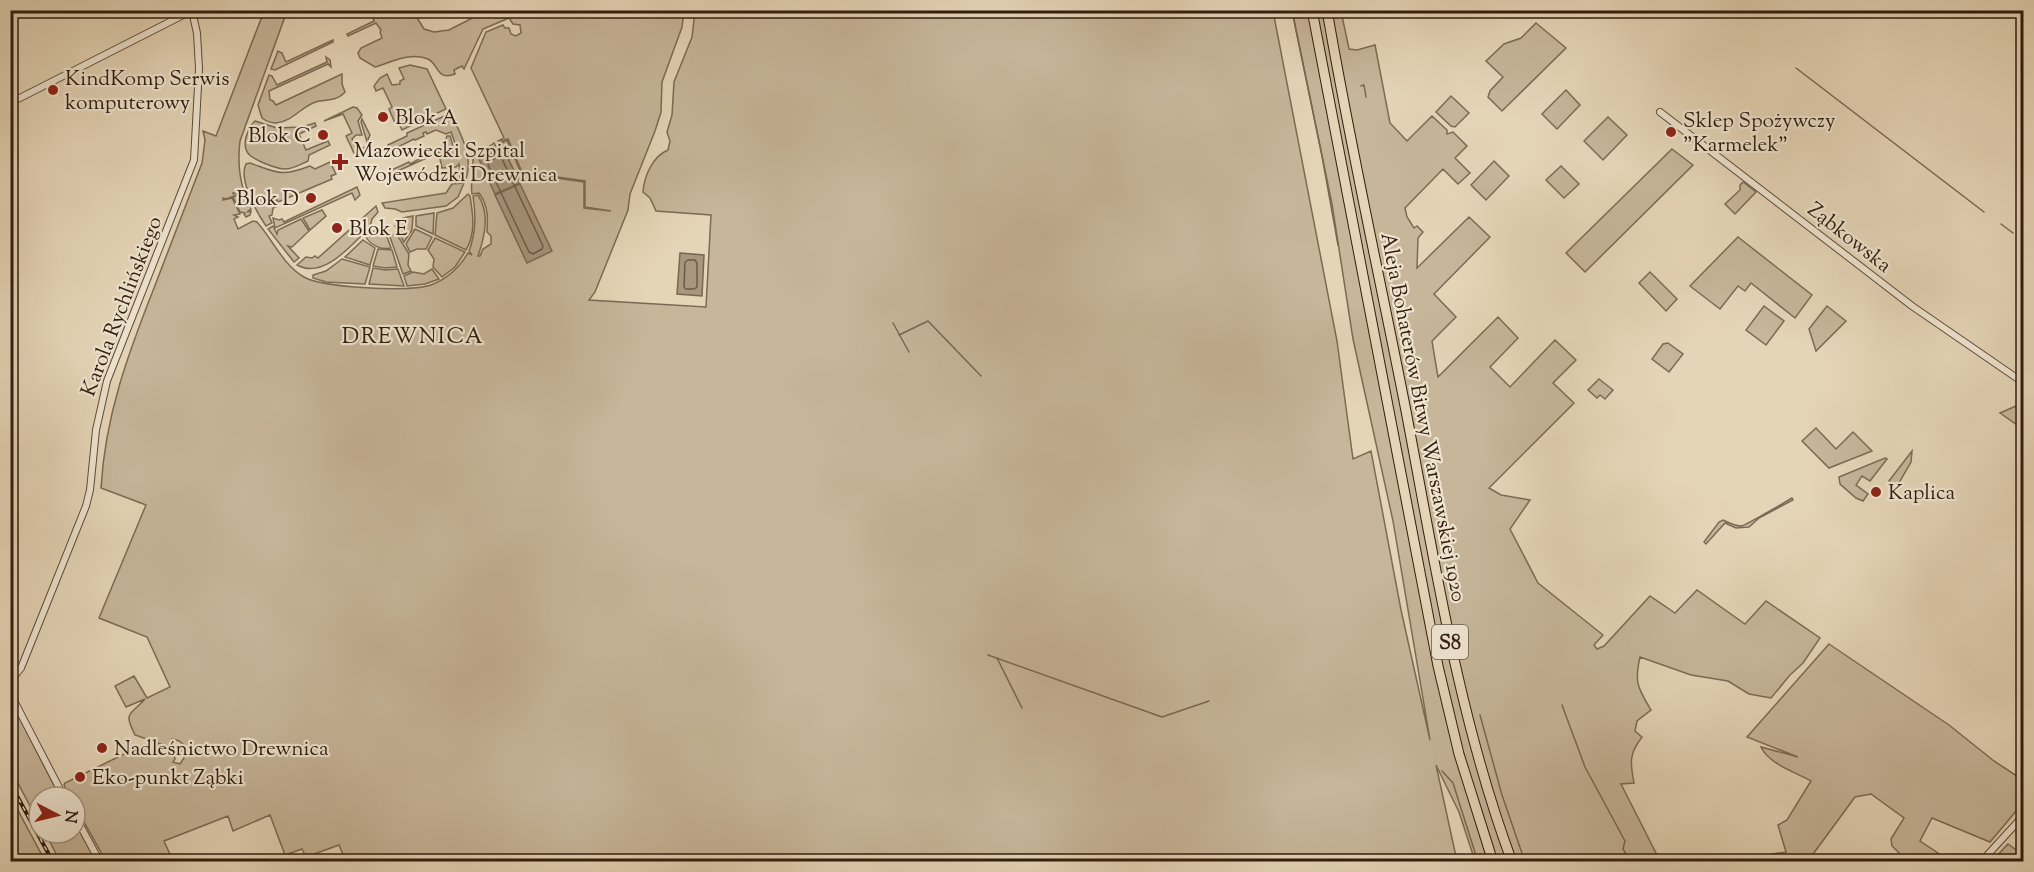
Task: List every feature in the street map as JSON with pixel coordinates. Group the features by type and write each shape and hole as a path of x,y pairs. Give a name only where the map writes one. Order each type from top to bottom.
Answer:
{"highway":[{"name":"Aleja Bohaterów Bitwy Warszawskiej 1920","path":"1312,10 1438,666 1459,754 1493,861"},
{"name":"Aleja Bohaterów Bitwy Warszawskiej 1920","path":"1327,10 1453,658 1481,769 1512,861"}],"street":[{"path":"10,103 193,11"},
{"name":"Karola Rychlińskiego","path":"10,681 21,668 86,506 90,490 96,429 107,381 192,167 196,144 199,54 193,11"},
{"name":"Ząbkowska","path":"1660,112 1912,306 2024,383"},
{"path":"10,693 58,785"},
{"path":"1981,861 2024,815"},
{"path":"87,838 100,861"}],"shaded area":[{"path":"264,11 287,11 240,141 240,176 251,209 247,212 251,211 250,215 246,217 245,213 240,212 233,197 237,195 235,193 233,193 234,196 223,198 223,200 232,198 240,214 234,215 238,217 234,219 238,229 253,221 257,222 290,266 304,277 314,281 347,286 387,288 431,285 452,272 468,253 472,255 469,251 475,224 473,196 478,195 482,202 485,217 483,241 478,256 491,244 491,236 487,232 486,207 479,193 472,194 471,184 473,153 480,150 481,152 494,143 497,149 507,140 521,173 584,182 584,208 611,211 585,207 585,181 522,172 508,139 498,141 504,138 471,68 486,32 503,25 516,36 521,33 520,25 513,24 509,18 483,29 464,69 462,66 454,70 455,74 449,76 441,74 432,61 421,57 401,59 375,67 360,58 358,53 361,48 382,38 381,30 376,23 348,36 347,34 374,21 374,14 369,11 413,11 424,29 434,32 449,30 486,11 684,11 682,27 662,82 661,112 655,131 630,194 628,210 595,292 589,300 706,307 711,215 656,211 650,198 643,192 650,167 668,150 670,141 667,132 672,115 674,82 692,37 695,11 1273,11 1337,341 1353,459 1371,451 1401,610 1430,740 1393,521 1353,339 1332,204 1292,11 1341,11 1349,49 1357,50 1375,45 1390,123 1407,141 1432,116 1447,130 1447,134 1453,132 1467,146 1455,158 1470,173 1458,184 1443,169 1405,208 1407,217 1414,228 1417,226 1423,232 1418,238 1417,268 1469,217 1490,237 1434,294 1456,317 1432,341 1438,377 1498,317 1518,338 1490,367 1510,387 1555,340 1576,360 1553,383 1574,403 1489,488 1501,495 1530,500 1510,529 1538,583 1603,635 1594,645 1597,649 1604,646 1650,596 1675,613 1697,590 1745,624 1766,601 1820,638 1803,663 1771,698 1749,694 1728,681 1691,675 1640,657 1637,673 1638,685 1651,710 1637,721 1635,731 1642,737 1632,758 1634,783 1621,784 1660,861 1475,861 1459,812 1436,765 1457,861 346,862 339,845 306,857 302,849 285,855 270,815 233,831 228,816 164,841 173,861 106,861 87,827 87,785 64,785 65,783 151,743 174,751 173,762 180,764 184,758 182,751 184,745 172,739 169,747 135,735 129,722 130,714 145,699 126,707 115,686 134,676 147,698 170,687 147,637 99,618 146,505 101,488 103,461 113,410 127,361 202,163 205,140 203,131 216,136"},
{"path":"1536,23 1566,48 1502,111 1488,97 1490,91 1503,77 1486,61 1504,44 1521,38"},
{"path":"333,40 275,70 271,69 278,51 282,53 286,62"},
{"path":"326,57 330,60 331,67 328,64 269,91 270,100 276,105 342,74 345,92 342,95 313,103 282,122 272,123 262,118 258,105 269,75 277,85 327,62"},
{"path":"410,65 427,69 446,109 402,130 398,122 395,123 389,109 392,107 383,88 376,91 374,86 380,78 387,74 392,85 400,84 400,81 404,79 399,68"},
{"path":"1566,90 1580,105 1557,129 1542,114"},
{"path":"1451,96 1469,113 1455,127 1436,112"},
{"path":"353,107 357,108 362,115 358,121 362,135 356,135 352,139 357,149 368,145 362,119 370,135 368,147 354,153 346,136 352,133 343,114 324,121"},
{"path":"451,113 467,153 466,179 460,180 459,164 456,167 442,168 439,155 454,148 457,149 451,132 446,134 436,130 427,134 426,132 423,133 424,136 390,151 388,145 407,136 407,133"},
{"path":"1608,117 1627,135 1603,160 1584,141"},
{"path":"255,121 277,128 302,127 315,123 316,126 299,134 306,150 328,141 330,145 309,155 308,161 297,166 285,169 275,167 256,160 245,148 250,126"},
{"path":"447,136 450,136 453,146 389,175 387,172 409,162 410,164 443,146"},
{"path":"1672,149 1693,165 1585,272 1566,253"},
{"path":"1494,161 1509,176 1486,200 1471,185"},
{"path":"330,162 336,174 331,176 332,179 278,202 274,201 276,207 269,216 272,223 266,226 246,187 244,170 246,164 250,163 286,173 310,166 315,169"},
{"path":"1561,166 1579,184 1564,198 1546,180"},
{"path":"1743,182 1756,192 1735,214 1725,204 1740,190"},
{"path":"464,183 458,197 446,206 402,212 385,208 382,203 446,193 452,184"},
{"path":"357,187 360,195 355,200 352,193 275,228 273,218 282,219 284,222"},
{"path":"468,194 473,224 466,250 435,235 437,213 453,208"},
{"path":"376,206 378,212 372,219 370,227 337,258 317,268 297,265 306,257 318,258"},
{"path":"322,210 326,216 310,230 303,218"},
{"path":"434,213 433,234 416,226 416,216"},
{"path":"413,216 412,230 404,242 395,226 403,218"},
{"path":"301,219 309,231 292,247 288,246 299,258 294,262 268,229 273,226 277,234 278,230"},
{"path":"415,229 432,237 426,249 410,252 406,244"},
{"path":"374,231 385,231 391,248 380,248 371,243 366,237"},
{"path":"396,233 409,254 408,265 411,271 403,274 390,237"},
{"path":"1738,237 1812,295 1795,318 1751,283 1745,291 1738,286 1720,309 1690,286"},
{"path":"435,238 465,252 455,267 442,277 433,267 434,259 428,250"},
{"path":"363,240 375,248 370,265 345,257"},
{"path":"378,249 392,250 397,267 373,266"},
{"path":"342,259 370,267 365,284 326,282 313,278 313,275 326,271"},
{"path":"373,268 398,269 404,286 369,284"},
{"path":"432,269 439,279 425,284 407,286 404,276 413,272 424,274"},
{"path":"1650,272 1677,299 1666,311 1639,283"},
{"path":"1764,306 1784,321 1766,345 1746,330"},
{"path":"1827,306 1846,321 1816,351 1809,329"},
{"path":"1668,343 1683,354 1669,372 1652,359 1663,344"},
{"path":"1599,379 1613,390 1605,399 1600,395 1597,398 1588,390"},
{"path":"2024,403 2023,429 2000,413"},
{"path":"1816,428 1836,449 1853,432 1872,451 1829,468 1802,441"},
{"path":"1912,451 1911,462 1896,488 1889,481"},
{"path":"1887,459 1870,481 1862,476 1856,485 1868,494 1863,501 1840,484 1839,477"},
{"path":"1792,498 1793,500 1759,518 1749,527 1736,528 1725,523 1706,544 1704,542 1723,520 1741,526"},
{"path":"1829,644 1949,725 1994,761 2023,780 2023,803 1990,842 1932,818 1920,841 1948,861 1907,861 1892,846 1891,839 1904,818 1871,794 1855,797 1808,861 1766,861 1772,854 1786,852 1778,825 1787,820 1811,781 1776,763 1761,747 1798,757 1747,737"},
{"path":"10,699 54,785 27,785 27,800 11,770"},
{"path":"10,797 27,827 27,845 36,845 45,861 11,861"},
{"path":"87,844 97,861 60,861 51,845"},
{"path":"2008,844 2023,855 2023,861 1992,861"}],"water":[{"path":"503,148 520,183 495,194 479,159"},
{"path":"520,184 552,251 527,263 495,195"},
{"path":"680,253 704,255 702,296 677,294"}],"waterway":[{"path":"1292,10 1338,245"},
{"path":"1796,68 1984,212"},
{"path":"1361,86 1364,85 1366,97"},
{"path":"2001,224 2013,233"},
{"path":"899,335 928,321 981,376"},
{"path":"893,323 909,352"},
{"path":"988,655 1162,717 1209,701"},
{"path":"997,658 1022,708"},
{"path":"1562,705 1585,767 1625,841 1623,849 1629,859 1634,862"},
{"path":"1480,715 1502,795 1525,862"},
{"path":"1442,771 1453,783 1478,862"}],"railway":[{"path":"10,783 53,862"}],"place":[{"name":"KindKomp Serwis komputerowy","path":"53,90"},
{"name":"Blok A","path":"383,117"},
{"name":"Sklep Spożywczy \"Karmelek\"","path":"1671,132"},
{"name":"Blok C","path":"323,135"},
{"name":"Mazowiecki Szpital Wojewódzki Drewnica","path":"340,162"},
{"name":"Blok D","path":"311,198"},
{"name":"Blok E","path":"337,228"},
{"name":"Kaplica","path":"1876,492"},
{"name":"Nadleśnictwo Drewnica","path":"102,748"},
{"name":"Eko-punkt Ząbki","path":"80,777"}],"district":[{"name":"DREWNICA","path":"413,335"}]}
